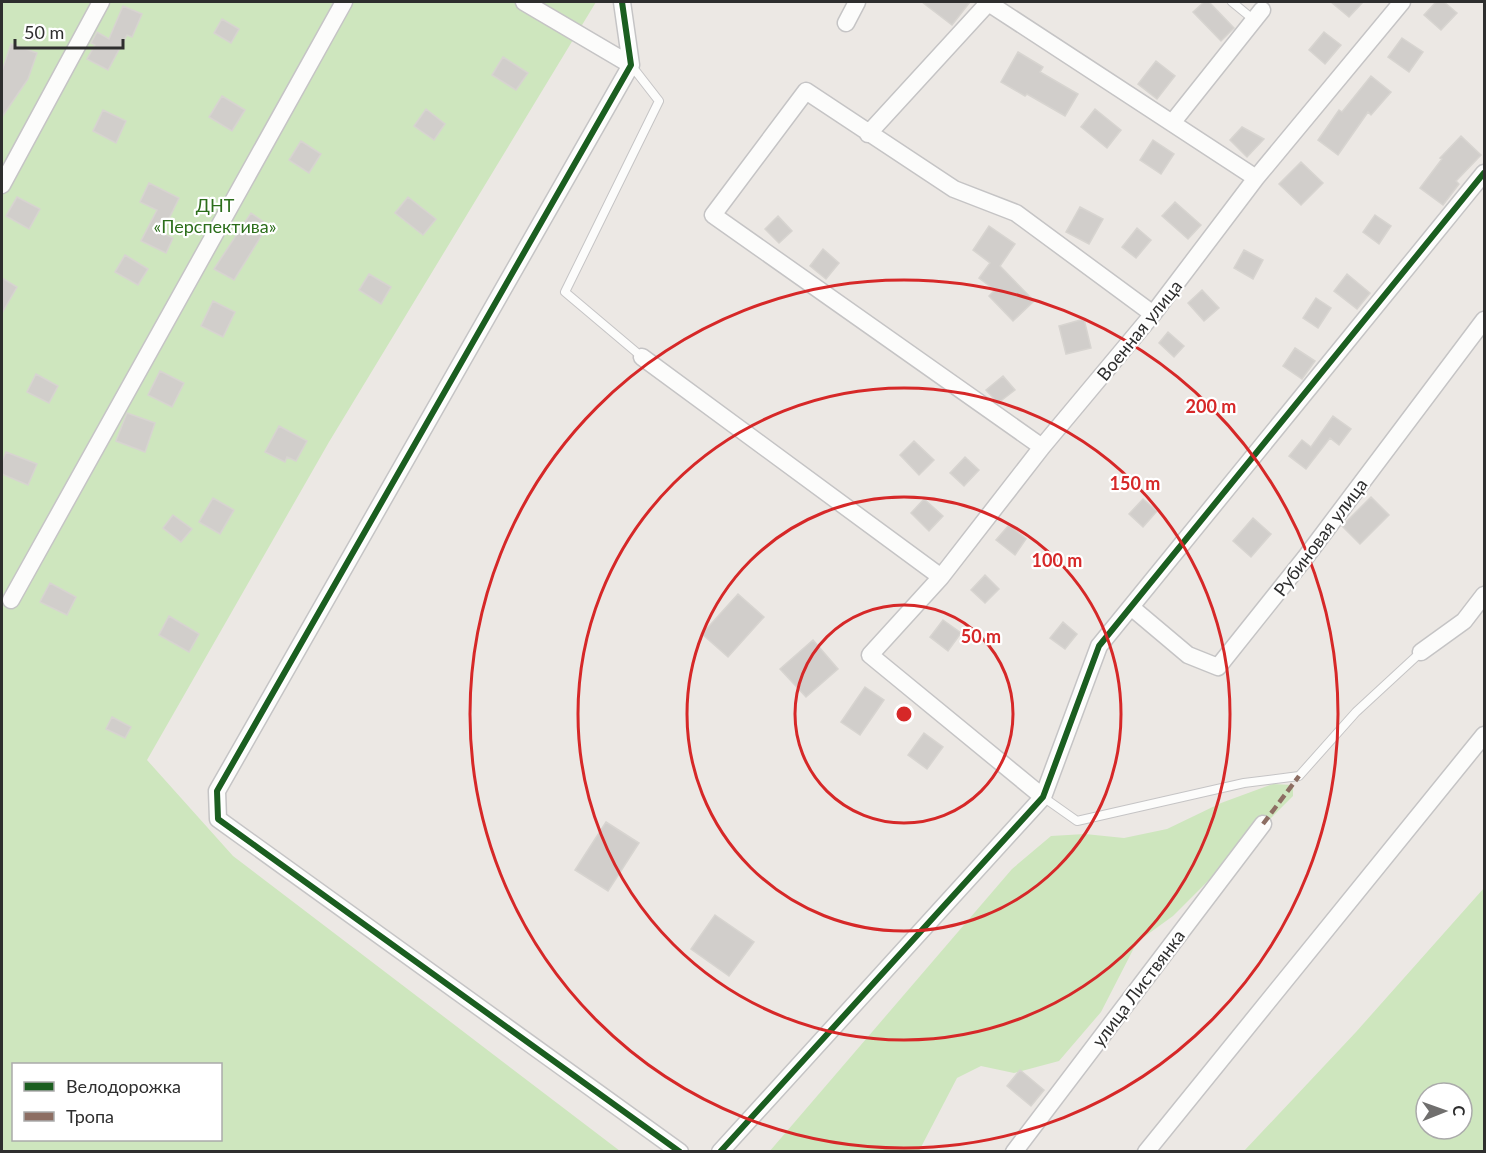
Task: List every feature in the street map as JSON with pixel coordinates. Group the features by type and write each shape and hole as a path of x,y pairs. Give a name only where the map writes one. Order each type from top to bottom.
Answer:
{"street":[{"path":"2,185 100,2"},
{"path":"11,600 344,2"},
{"path":"524,2 631,65"},
{"path":"622,2 631,65 217,791 218,819 680,1152"},
{"path":"846,23 857,2"},
{"path":"868,134 988,2 1256,178"},
{"name":"Военная улица","path":"1043,797 870,655 941,577 1042,447 1153,314 1256,178 1402,2"},
{"path":"1172,123 1258,15"},
{"path":"1042,447 713,215 806,91 954,189 1016,213 1153,314"},
{"path":"720,1152 1043,797 1099,646 1485,173"},
{"name":"Рубиновая улица","path":"1131,607 1188,655 1218,667 1305,558 1485,320"},
{"path":"642,357 941,577"},
{"path":"1421,652 1464,621 1485,595"},
{"path":"1146,1152 1485,735"},
{"name":"улица Листвянка","path":"1014,1152 1263,824"}],"lane":[{"path":"1232,2 1258,15"},
{"path":"631,65 659,101 565,292 642,357"},
{"path":"1043,797 1077,820 1244,783 1299,776 1356,712 1421,652"}],"green space":[{"name":"ДНТ «Перспектива»","path":"2,2 596,2 329,442 147,760 233,856 620,1151 2,1151"},
{"path":"1273,784 1293,785 1293,796 1173,916 1137,942 1101,1012 1059,1061 1014,1073 981,1066 957,1078 919,1151 769,1152 1012,869 1051,836 1085,834 1124,838 1167,829 1221,803"},
{"path":"1484,888 1484,1151 1244,1151 1356,1032"}],"building":[{"path":"922,2 970,2 952,25"},
{"path":"1204,2 1209,2 1234,28 1221,41 1193,12"},
{"path":"1331,2 1363,2 1349,17"},
{"path":"1436,2 1444,2 1457,13 1441,30 1424,15"},
{"path":"123,6 142,14 132,37 127,35 108,70 87,59 95,45 91,43 97,32 109,39"},
{"path":"222,19 239,29 231,43 214,33"},
{"path":"1324,32 1341,45 1325,64 1309,50"},
{"path":"1402,38 1423,52 1409,72 1388,57"},
{"path":"11,44 37,53 28,79 2,117 2,71"},
{"path":"1018,52 1043,67 1040,72 1078,94 1065,116 1001,82"},
{"path":"503,57 528,73 516,90 492,75"},
{"path":"1156,61 1175,76 1157,99 1138,84"},
{"path":"1371,76 1391,92 1371,115 1368,112 1338,155 1318,140 1339,110 1342,112"},
{"path":"222,96 245,110 232,131 209,117"},
{"path":"426,109 445,124 434,140 414,126"},
{"path":"1095,109 1121,130 1107,148 1081,127"},
{"path":"103,110 126,121 116,143 93,131"},
{"path":"1242,127 1264,139 1247,157 1230,140"},
{"path":"1461,136 1481,155 1456,181 1459,184 1443,205 1420,188 1442,159 1440,158"},
{"path":"1153,140 1174,154 1161,174 1140,160"},
{"path":"301,141 321,154 309,173 289,160"},
{"path":"1301,162 1323,183 1301,205 1279,184"},
{"path":"149,183 179,198 162,233 173,238 166,253 141,241 157,210 140,202"},
{"path":"17,197 40,209 29,229 6,216"},
{"path":"408,197 436,219 423,235 395,213"},
{"path":"1175,202 1201,225 1188,239 1162,216"},
{"path":"1080,207 1103,219 1089,244 1066,232"},
{"path":"251,213 268,225 234,280 214,269"},
{"path":"1375,215 1391,226 1379,244 1363,232"},
{"path":"778,216 792,231 779,243 765,229"},
{"path":"989,226 1015,244 1000,266 1034,301 1013,321 989,296 995,290 979,278 990,263 973,250"},
{"path":"1137,228 1151,240 1136,258 1122,247"},
{"path":"823,249 839,263 826,279 810,266"},
{"path":"1244,250 1263,260 1253,279 1234,268"},
{"path":"125,255 148,269 138,285 115,272"},
{"path":"369,274 391,287 381,304 359,290"},
{"path":"1347,274 1370,293 1357,309 1334,291"},
{"path":"2,278 17,287 2,313"},
{"path":"1202,290 1219,308 1204,321 1188,303"},
{"path":"1316,298 1331,308 1318,328 1303,318"},
{"path":"213,301 235,312 223,337 201,326"},
{"path":"1084,319 1091,348 1066,354 1059,326"},
{"path":"1168,332 1184,346 1174,357 1159,343"},
{"path":"1295,348 1315,361 1302,379 1283,366"},
{"path":"160,371 184,383 172,407 148,395"},
{"path":"36,374 58,386 49,403 27,392"},
{"path":"1003,376 1015,390 998,403 986,390"},
{"path":"127,413 155,423 145,452 116,441"},
{"path":"1333,416 1351,429 1339,445 1330,438 1306,469 1289,456 1302,440 1311,447"},
{"path":"279,426 307,441 296,461 287,457 285,462 265,452"},
{"path":"914,441 934,460 919,475 900,455"},
{"path":"6,452 37,464 28,485 2,474 2,462"},
{"path":"965,457 979,470 964,486 950,473"},
{"path":"1371,497 1389,515 1360,544 1342,526"},
{"path":"213,498 234,510 220,534 199,522"},
{"path":"924,499 943,516 929,531 911,513"},
{"path":"1143,499 1157,511 1143,527 1129,514"},
{"path":"173,515 192,529 181,542 163,528"},
{"path":"1253,518 1271,534 1251,557 1233,541"},
{"path":"1009,525 1026,539 1015,555 996,540"},
{"path":"985,575 999,589 985,603 971,590"},
{"path":"50,583 76,597 67,615 40,602"},
{"path":"738,594 764,617 728,657 702,634"},
{"path":"169,616 199,634 189,652 159,635"},
{"path":"943,620 961,633 948,651 930,637"},
{"path":"1063,622 1077,634 1065,649 1050,638"},
{"path":"813,640 838,669 806,697 780,669"},
{"path":"865,687 884,700 860,735 841,722"},
{"path":"112,717 131,727 125,738 106,729"},
{"path":"924,733 943,747 927,769 908,755"},
{"path":"606,822 639,843 608,891 575,870"},
{"path":"715,915 754,942 729,976 691,949"},
{"path":"1020,1070 1044,1090 1031,1106 1007,1086"}],"marked path":[{"path":"1263,824 1299,776"}],"cycle path":[{"path":"622,2 631,65 217,791 218,819 680,1152"},
{"path":"720,1152 1043,797 1099,646 1484,173"}]}
